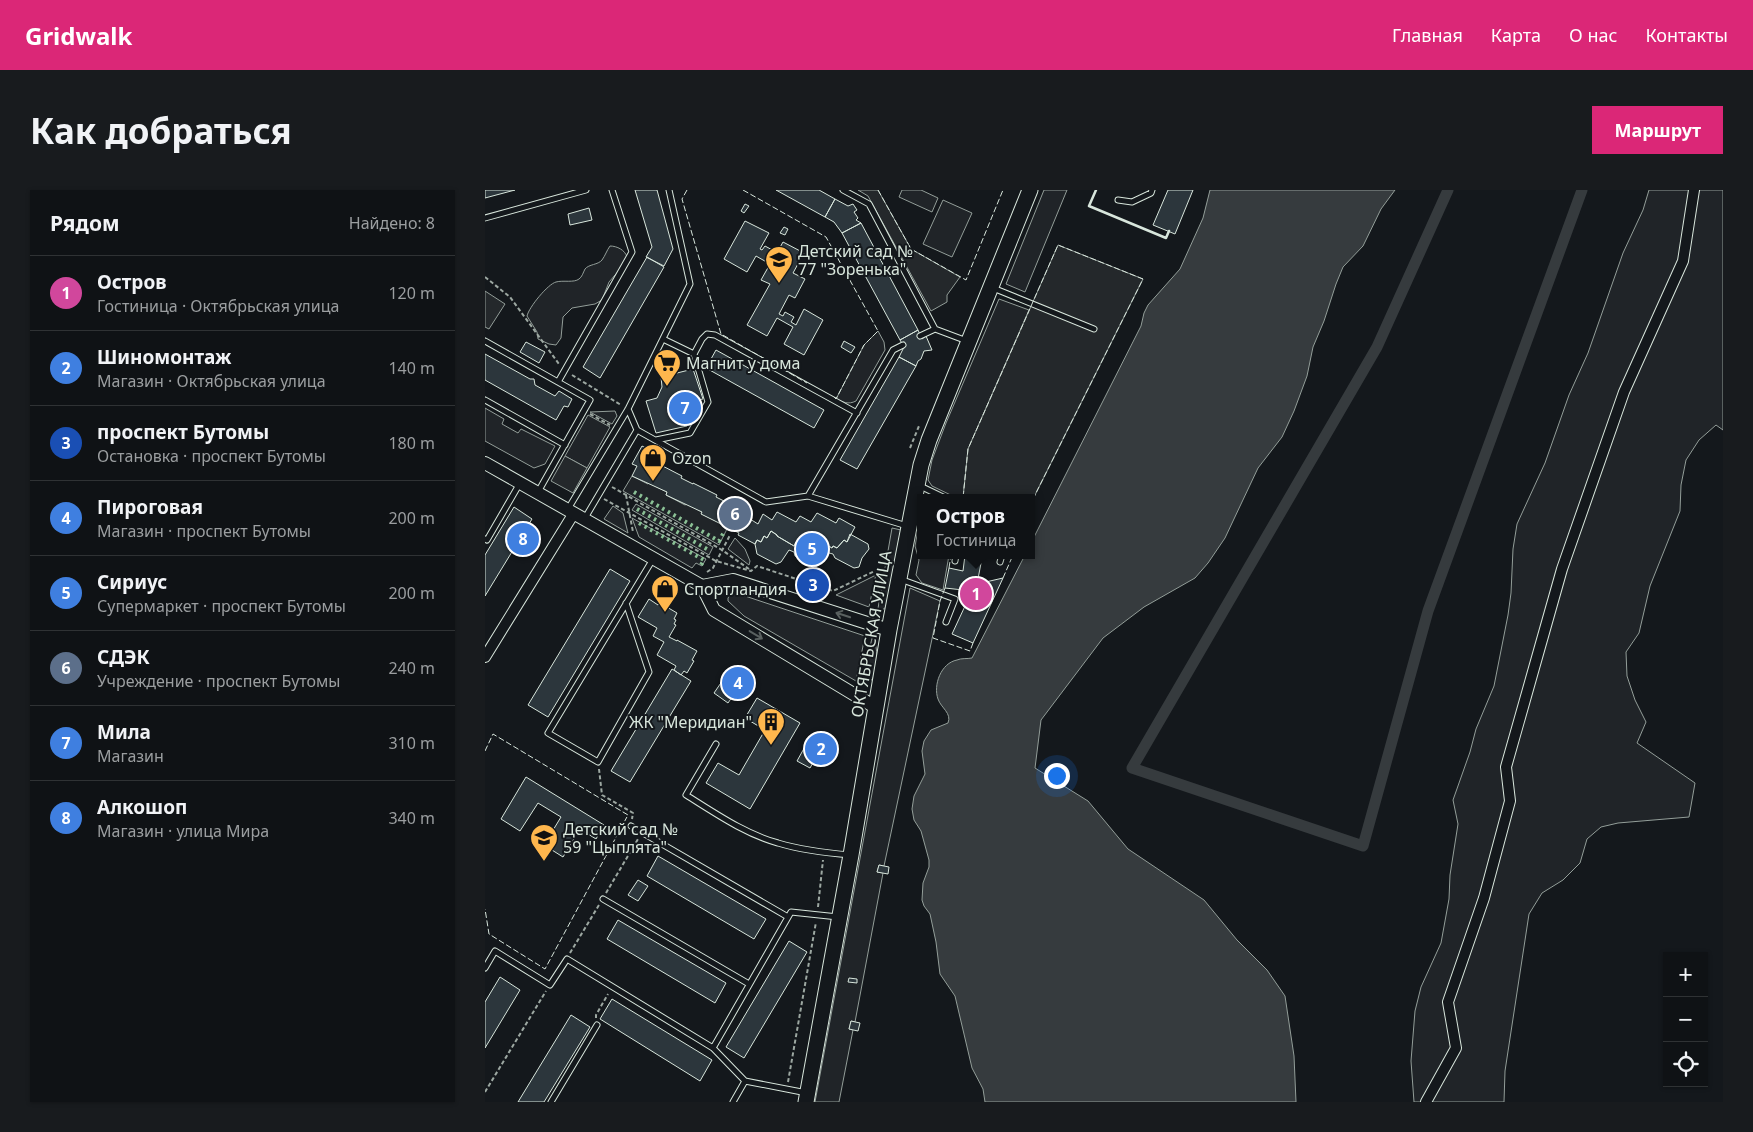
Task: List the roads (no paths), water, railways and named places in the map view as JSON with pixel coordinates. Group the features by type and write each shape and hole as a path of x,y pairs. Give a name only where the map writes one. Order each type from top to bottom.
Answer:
{"main road":[{"name":"ОКТЯБРЬСКАЯ УЛИЦА","path":"806,1098 851,854 875,707 921,465 929,440 1030,190"}],"street":[{"path":"1426,1102 1456,1048 1448,1002 1483,898 1510,801 1507,767 1562,569 1624,392 1683,261 1694,190"},
{"path":"485,462 702,586 714,610 875,707"},
{"path":"485,657 575,514"},
{"path":"702,586 733,580 889,630"}],"lane":[{"path":"485,218 586,190"},
{"path":"558,382 632,252 612,190"},
{"path":"575,514 616,428 690,284 669,190"},
{"path":"843,190 869,204 935,329 969,342"},
{"path":"1118,200 1132,202 1151,193 1152,190"},
{"path":"991,287 1094,328"},
{"path":"920,336 935,329"},
{"path":"656,440 690,432 709,402 694,354 707,334 715,335 857,413"},
{"path":"663,339 694,354"},
{"path":"485,341 590,400 538,493"},
{"path":"809,496 893,350 903,345"},
{"path":"485,400 565,445"},
{"path":"627,408 637,430 766,502 809,496 909,527"},
{"path":"575,514 597,496 637,430"},
{"path":"486,541 520,483"},
{"path":"918,485 937,494"},
{"path":"626,603 649,672 599,762 548,733 626,603 653,558"},
{"path":"899,579 955,599 946,622"},
{"path":"715,744 686,795 741,828 768,840 823,852 851,854"},
{"path":"631,826 788,917"},
{"path":"603,899 749,984"},
{"path":"713,1048 791,912 839,916"},
{"path":"485,968 495,951 550,985 567,959 713,1048 745,1082 787,1090 806,1098"},
{"path":"551,1102 597,1025"},
{"path":"733,1102 745,1082"}],"waterway":[{"path":"1448,190 1377,347 1132,768 1363,846 1428,611 1582,190"}],"place":[{"name":"Детский сад № 77 \"Зоренька\"","path":"779,284"},
{"name":"Магнит у дома","path":"667,387"},
{"name":"Мила","path":"685,408"},
{"name":"Ozon","path":"653,482"},
{"name":"СДЭК","path":"735,514"},
{"name":"Алкошоп","path":"523,539"},
{"name":"Сириус","path":"812,549"},
{"name":"проспект Бутомы","path":"813,585"},
{"name":"Остров","path":"976,594"},
{"name":"Спортландия","path":"665,613"},
{"name":"Пироговая","path":"738,683"},
{"name":"ЖК \"Меридиан\"","path":"771,746"},
{"name":"Шиномонтаж","path":"821,749"},
{"name":"Детский сад № 59 \"Цыплята\"","path":"544,862"}]}
